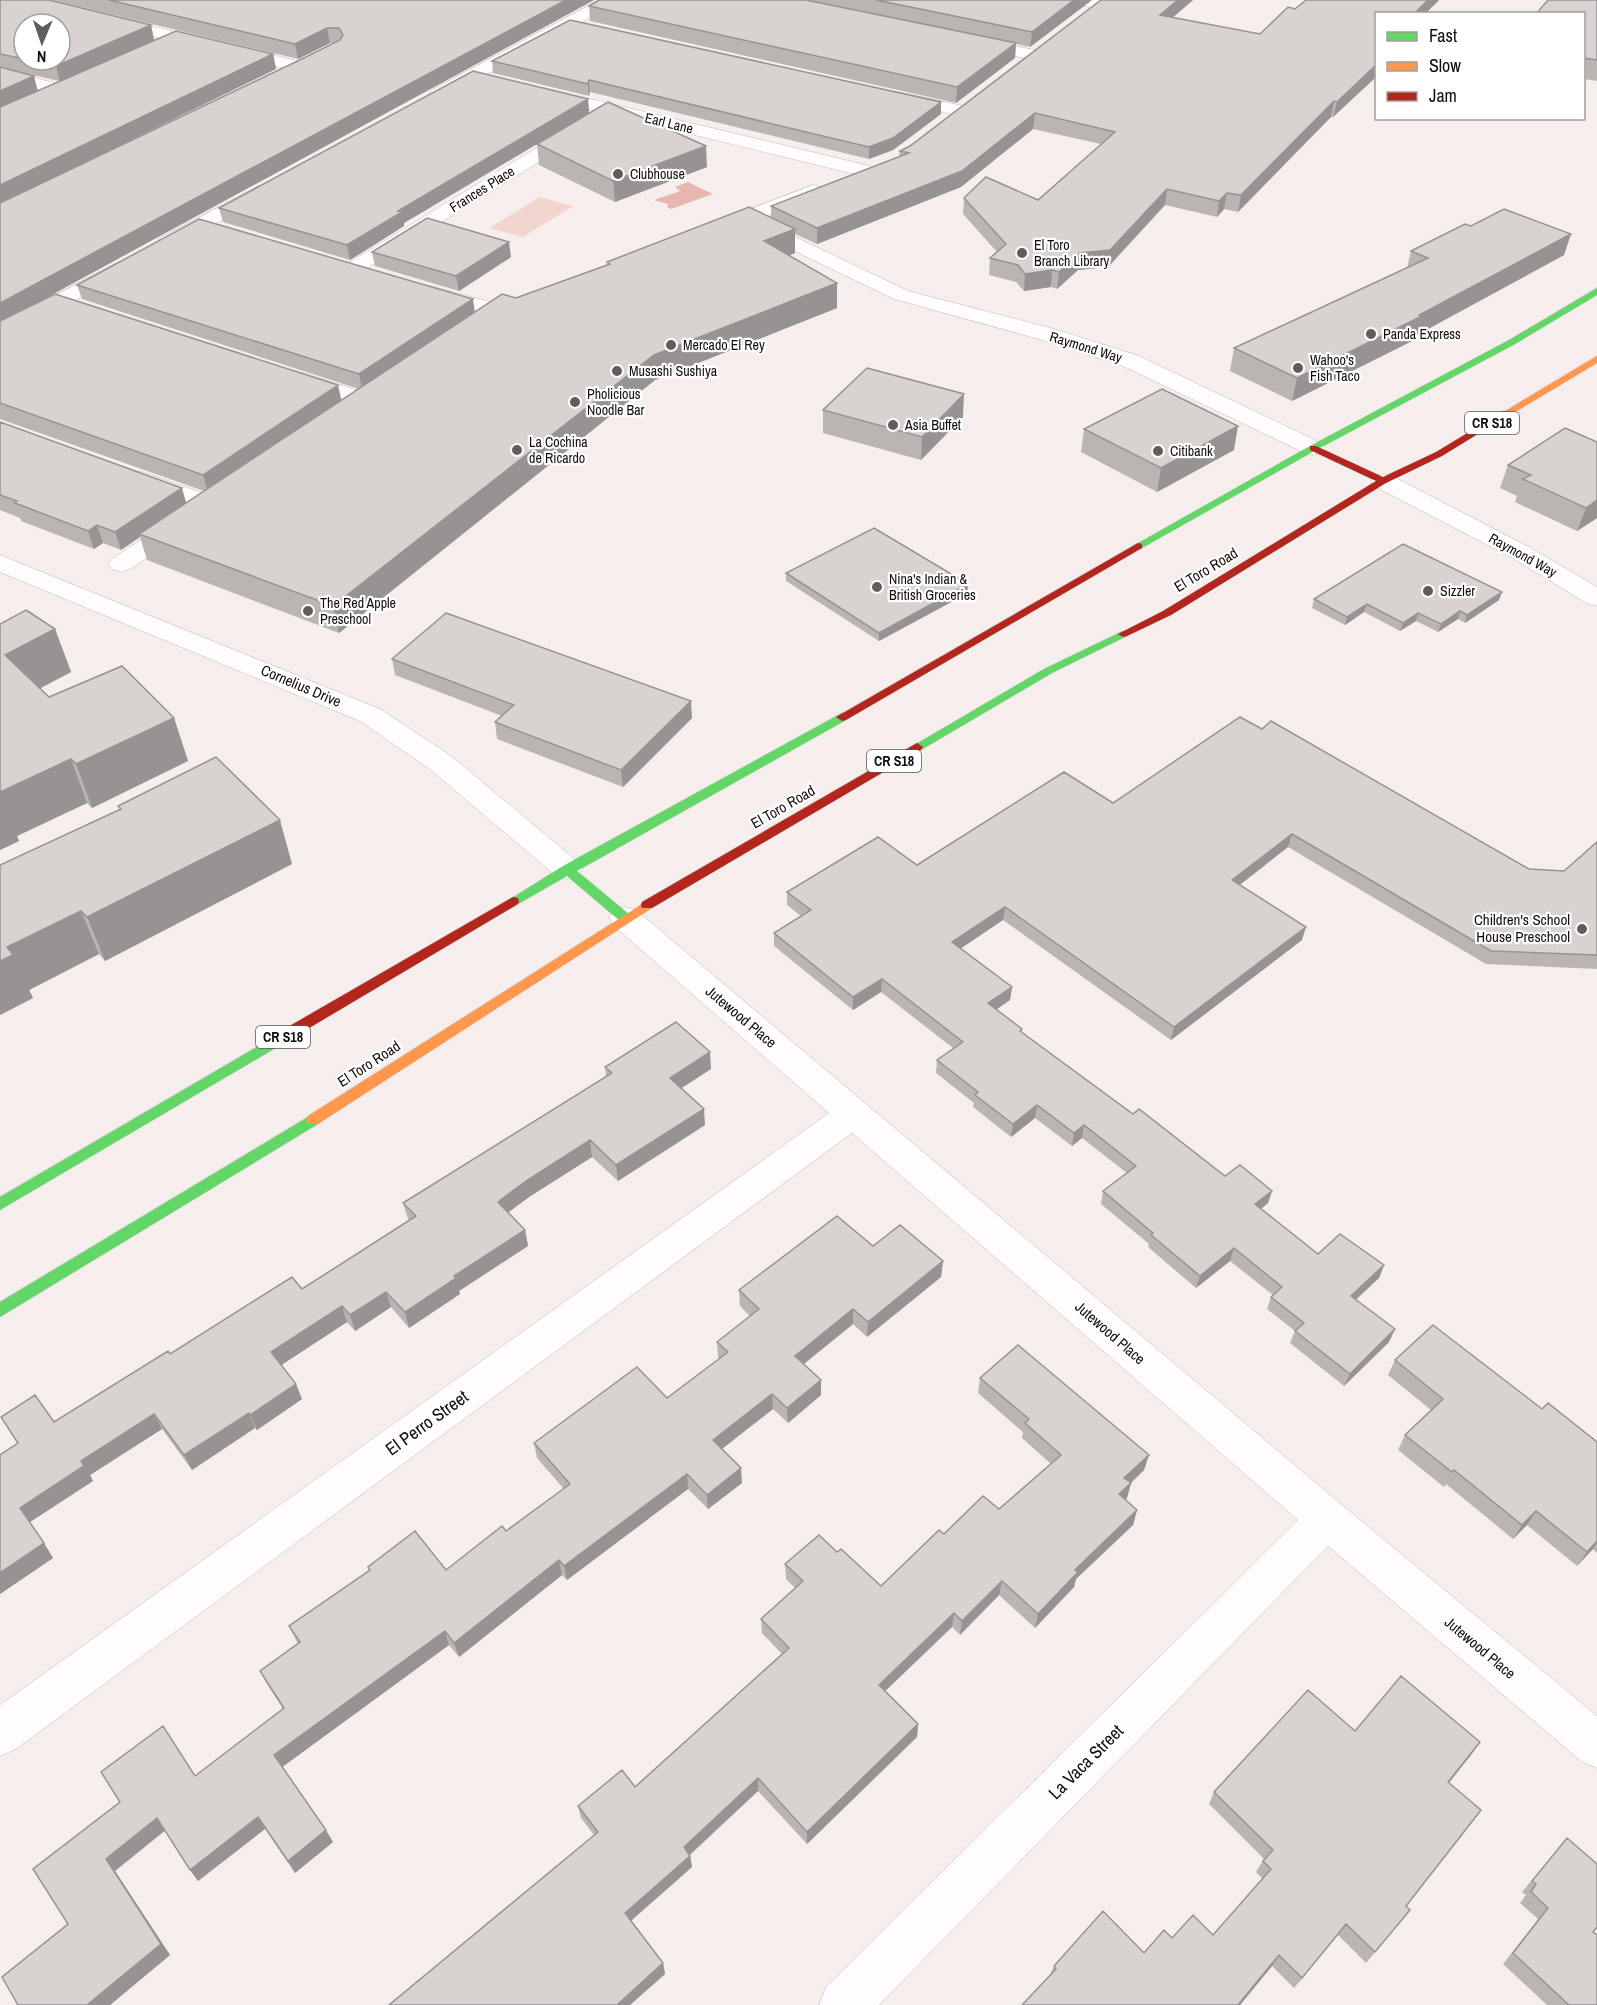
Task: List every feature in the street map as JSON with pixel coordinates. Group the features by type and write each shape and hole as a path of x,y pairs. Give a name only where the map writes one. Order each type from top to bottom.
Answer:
{"main road":[{"name":"CR S18","path":"0,1204 567,869 804,740 1025,609 1313,448 1512,342 1597,291"},
{"name":"El Toro Road","path":"0,1310 339,1104 625,918 1048,671 1167,613 1383,481 1439,454 1597,359"},
{"path":"1313,448 1383,481"},
{"path":"567,869 625,918"}],"street":[{"path":"22,0 300,67"},
{"path":"419,104 611,0"},
{"path":"1079,10 1103,2"},
{"path":"568,23 591,28"},
{"path":"155,47 176,38"},
{"path":"954,39 1034,55"},
{"path":"1016,69 1053,41"},
{"path":"278,78 318,58"},
{"path":"0,74 66,88 41,99"},
{"path":"472,76 493,81"},
{"name":"Earl Lane","path":"526,89 875,167 743,218"},
{"path":"881,93 962,111"},
{"path":"944,124 980,97"},
{"name":"Frances Place","path":"352,269 613,109"},
{"path":"0,333 272,184"},
{"path":"699,235 743,218"},
{"name":"Raymond Way","path":"743,218 901,295 1050,335 1131,361 1313,448"},
{"path":"199,224 221,231"},
{"name":"Raymond Way","path":"721,226 806,267 850,272"},
{"path":"330,263 374,276"},
{"path":"408,285 506,307 478,324"},
{"path":"58,301 81,309"},
{"path":"274,371 364,400"},
{"path":"345,413 383,388"},
{"path":"121,564 220,498 122,472"},
{"name":"Raymond Way","path":"1383,481 1520,552 1597,598"},
{"name":"Cornelius Drive","path":"0,563 370,715 441,763 567,869"},
{"name":"Jutewood Place","path":"625,918 1327,1519 1597,1745"},
{"name":"El Perro Street","path":"0,1732 855,1113"},
{"name":"La Vaca Street","path":"844,2005 1327,1519"}],"shaded area":[{"path":"688,182 713,194 671,209 667,207 668,204 654,200 680,191 675,187"},
{"path":"540,197 573,206 523,237 489,228"}],"building":[{"path":"0,0 49,0 151,25 72,59 72,12 12,12 12,56 0,54"},
{"path":"109,0 566,0 0,303 0,203 304,58 340,40 343,35 339,28 327,28 295,44"},
{"path":"599,0 806,0 1016,43 957,87 589,6"},
{"path":"876,0 1074,0 1032,32"},
{"path":"1101,0 1178,0 1160,15 1260,34 1288,7 1295,9 1306,0 1428,0 1416,12 1375,12 1375,66 1337,102 1334,101 1241,195 1227,193 1219,201 1167,189 1110,250 1080,253 1059,272 1052,270 1025,274 1018,265 990,258 1006,244 964,198 986,177 1038,200 1115,132 1035,113 962,171 817,228 771,206 909,153 900,151 910,146"},
{"path":"1548,0 1597,0 1597,60 1585,58 1585,12 1538,12"},
{"path":"570,20 941,102 893,138 869,147 589,80 588,84 492,61"},
{"path":"176,31 273,54 0,185 0,107"},
{"path":"0,67 34,76 0,91"},
{"path":"473,71 588,99 398,211 402,212 347,245 219,208"},
{"path":"608,102 706,146 613,181 537,144"},
{"path":"749,207 795,229 764,241 837,283 654,355 333,606 139,534 502,294 516,298 610,264 607,262"},
{"path":"1504,209 1571,234 1419,315 1422,316 1297,378 1234,348 1428,258 1411,251 1465,224 1471,226"},
{"path":"427,218 509,242 456,276 372,252"},
{"path":"199,219 473,299 359,374 77,285"},
{"path":"55,294 338,385 203,475 0,403 0,321"},
{"path":"867,368 964,394 922,437 823,410"},
{"path":"1162,389 1238,426 1161,468 1084,429"},
{"path":"0,422 182,488 115,532 97,525 88,531 0,495"},
{"path":"1565,428 1597,442 1597,500 1586,508 1523,479 1531,475 1508,465"},
{"name":"Nina's Indian & British Groceries","path":"874,528 968,584 879,633 786,573"},
{"name":"Sizzler","path":"1403,544 1502,592 1467,615 1460,611 1441,624 1418,613 1403,623 1367,604 1347,617 1314,599"},
{"path":"26,610 55,629 5,655 49,697 122,666 174,718 76,764 71,759 0,792 0,624"},
{"path":"446,613 691,701 621,770 495,722 514,705 392,659"},
{"path":"1240,717 1262,729 1271,721 1529,869 1564,871 1597,842 1597,955 1491,951 1292,834 1232,880 1306,927 1174,1027 1005,907 952,942 1012,987 988,1003 1022,1029 1020,1031 1133,1114 1139,1109 1225,1176 1240,1165 1272,1191 1255,1204 1318,1254 1340,1234 1384,1265 1351,1296 1395,1329 1350,1374 1295,1331 1304,1323 1271,1297 1282,1287 1234,1248 1200,1276 1103,1191 1136,1166 1084,1125 1074,1133 1037,1105 1013,1124 975,1095 978,1092 937,1060 963,1042 882,979 853,997 774,933 811,910 787,892 878,837 917,865 1064,772 1113,803"},
{"path":"216,757 280,820 87,917 81,911 7,947 13,955 0,961 0,865 121,809 118,806"},
{"path":"676,1022 710,1052 670,1078 704,1109 616,1165 590,1140 526,1181 498,1202 525,1230 454,1276 456,1278 405,1312 386,1292 350,1315 342,1306 271,1352 296,1384 184,1455 154,1414 81,1461 84,1466 20,1508 44,1543 0,1573 0,1455 18,1443 1,1417 35,1395 54,1422 168,1351 170,1354 292,1277 302,1289 416,1216 403,1203 612,1073 605,1067"},
{"path":"837,1216 873,1246 900,1225 943,1261 868,1322 853,1309 795,1356 821,1380 787,1408 772,1394 713,1440 741,1468 707,1495 687,1474 564,1566 559,1560 454,1643 445,1631 274,1755 326,1830 288,1861 258,1817 190,1870 157,1818 106,1859 161,1944 87,2005 18,2005 2,1977 68,1924 33,1869 120,1802 101,1772 163,1726 195,1776 284,1708 260,1671 300,1642 289,1626 370,1570 368,1567 415,1531 446,1570 502,1526 506,1531 570,1484 534,1443 637,1367 667,1398 728,1352 717,1342 759,1309 739,1290"},
{"path":"1433,1325 1542,1409 1548,1403 1597,1442 1597,1541 1587,1552 1536,1511 1522,1525 1454,1470 1452,1472 1405,1435 1443,1399 1395,1360"},
{"path":"1018,1345 1149,1455 1124,1478 1131,1483 1119,1494 1137,1510 1075,1570 1078,1572 1038,1614 1002,1581 962,1621 954,1613 879,1685 918,1724 807,1832 758,1778 684,1847 690,1856 625,1913 663,1963 617,2005 389,2005 598,1832 578,1806 622,1770 635,1787 789,1648 761,1619 803,1581 785,1564 819,1535 837,1552 841,1549 881,1586 939,1530 944,1534 983,1496 999,1509 1061,1455 1025,1423 1029,1419 980,1378"},
{"path":"1401,1676 1480,1742 1448,1782 1481,1810 1406,1906 1410,1910 1375,1952 1346,1924 1302,1978 1279,1955 1238,2005 1022,2005 1056,1969 1054,1966 1103,1911 1144,1953 1164,1930 1172,1938 1193,1915 1213,1935 1271,1869 1263,1861 1273,1850 1214,1792 1308,1690 1355,1731"},
{"path":"1567,1838 1597,1864 1597,1927 1593,1932 1597,1935 1597,2005 1569,2005 1513,1953 1548,1908 1531,1892 1536,1884 1532,1881"}],"traffic: fast":[{"path":"1138,546 1313,448 1512,342 1597,291"},
{"path":"917,747 1048,671 1123,634"},
{"path":"513,901 842,717"},
{"path":"567,869 625,918"},
{"path":"0,1204 279,1039"},
{"path":"0,1310 313,1120"}],"traffic: slow":[{"path":"1507,413 1597,359"},
{"path":"313,1120 647,905"}],"traffic: jam":[{"path":"1123,634 1167,613 1383,481 1439,454 1507,413"},
{"path":"1313,448 1383,481"},
{"path":"842,717 1138,546"},
{"path":"647,905 917,747"},
{"path":"279,1039 513,901"}],"place":[{"name":"Clubhouse","path":"618,174"},
{"name":"El Toro Branch Library","path":"1022,253"},
{"name":"Panda Express","path":"1371,334"},
{"name":"Mercado El Rey","path":"671,345"},
{"name":"Wahoo's Fish Taco","path":"1298,368"},
{"name":"Musashi Sushiya","path":"617,371"},
{"name":"Pholicious Noodle Bar","path":"575,402"},
{"name":"Asia Buffet","path":"893,425"},
{"name":"La Cochina de Ricardo","path":"517,450"},
{"name":"Citibank","path":"1158,451"},
{"name":"Nina's Indian & British Groceries","path":"877,587"},
{"name":"Sizzler","path":"1428,591"},
{"name":"The Red Apple Preschool","path":"308,611"},
{"name":"Children's School House Preschool","path":"1582,929"}]}
